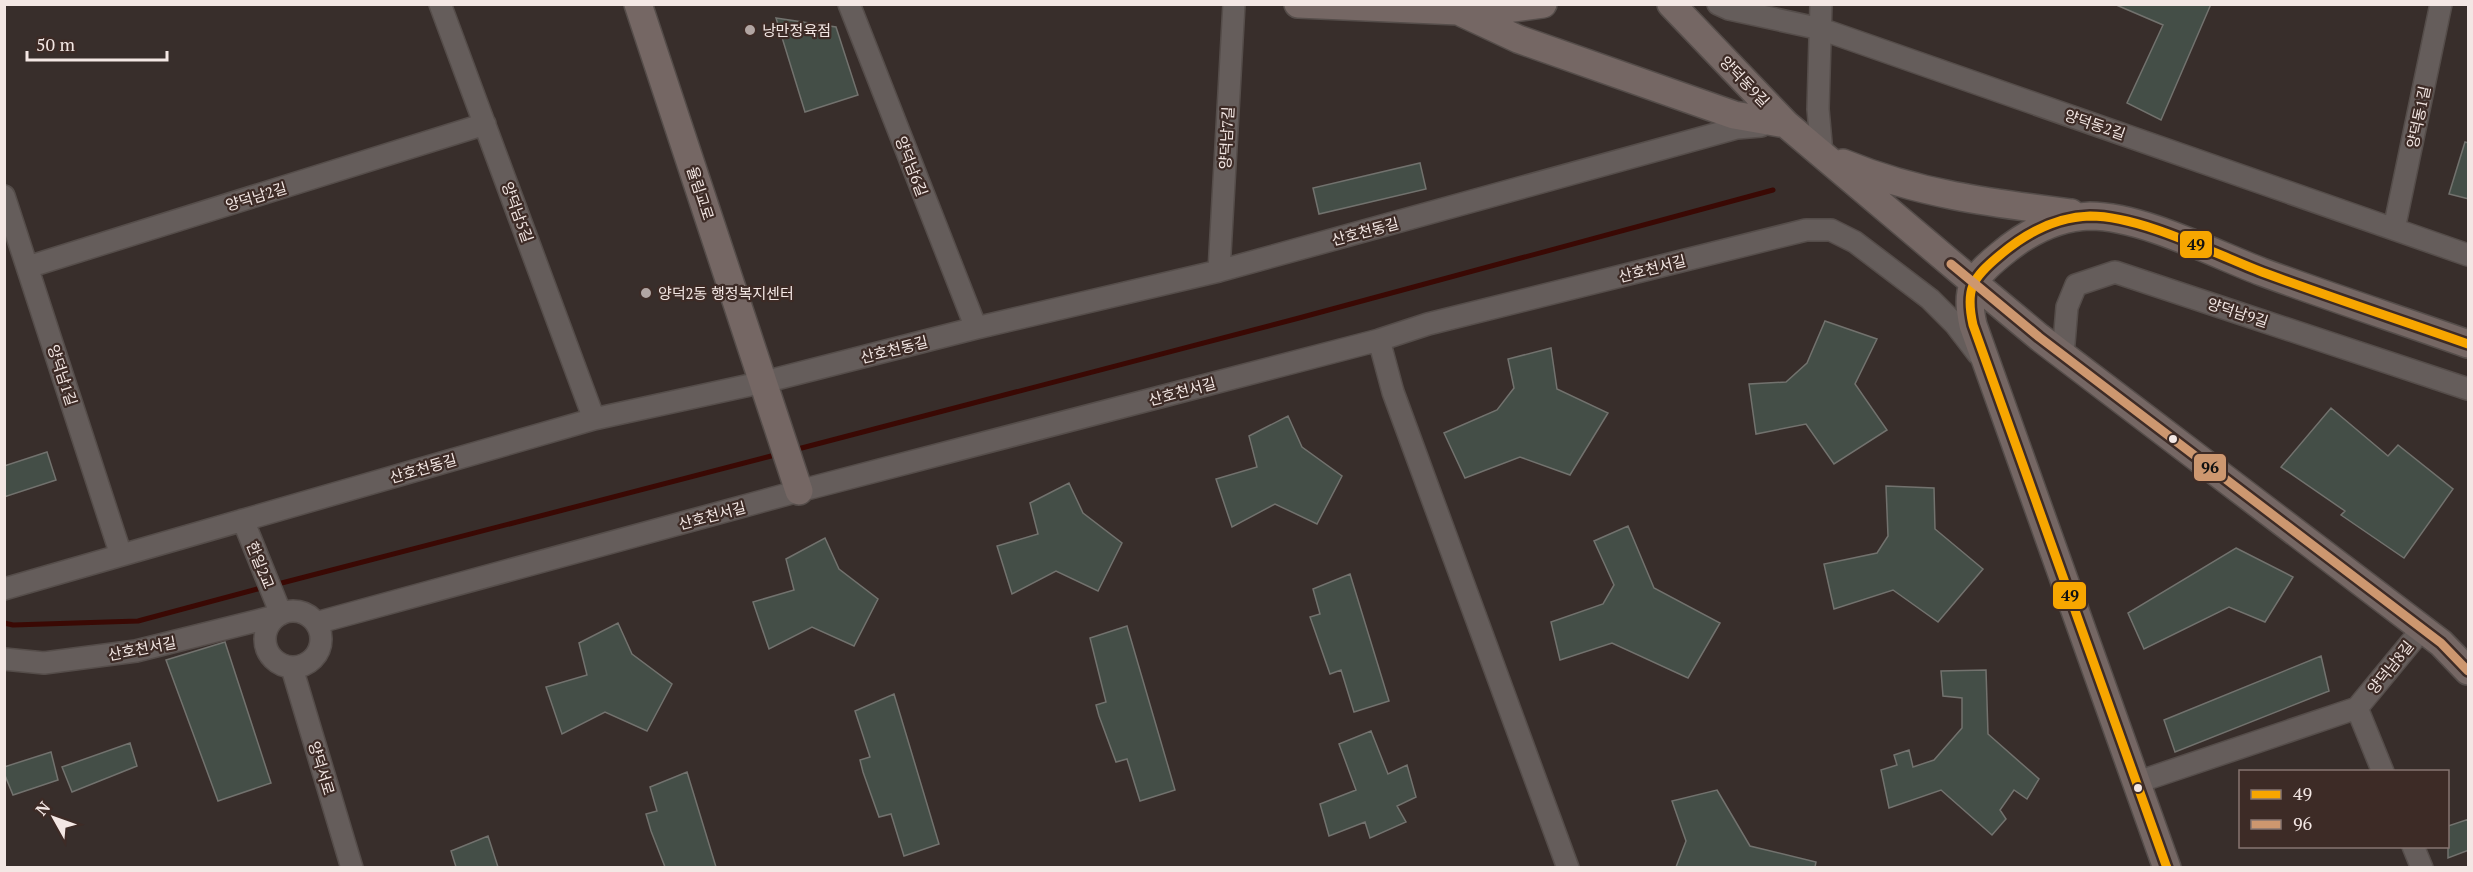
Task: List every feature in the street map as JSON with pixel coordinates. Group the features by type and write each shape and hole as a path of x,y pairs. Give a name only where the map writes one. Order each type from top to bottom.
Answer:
{"main road":[{"name":"율림교로","path":"638,4 799,491"},
{"path":"1298,4 1458,11 1543,4"},
{"name":"양덕동9길","path":"1671,4 1786,124 1895,217 2063,355 2441,644 2469,671"},
{"path":"1458,11 1518,39 1734,115 1786,124"},
{"path":"1827,159 1908,186 2024,208 2138,224 2265,273 2469,344"},
{"path":"2098,217 2064,220 2035,230 1995,259 1973,282 1970,295 1971,316 2135,783 2167,867"}],"street":[{"name":"양덕남5길","path":"440,4 594,419"},
{"name":"양덕남6길","path":"849,4 976,328"},
{"name":"양덕남7길","path":"1219,271 1234,4"},
{"name":"양덕동2길","path":"1718,4 1730,9 1821,29 2469,255"},
{"path":"1821,4 1818,109 1827,159"},
{"name":"양덕동1길","path":"2394,229 2441,4"},
{"name":"양덕남2길","path":"28,267 485,124"},
{"name":"산호천동길","path":"7,587 121,555 245,525 594,419 764,382 976,328 1219,271 1737,128 1786,124"},
{"name":"양덕남1길","path":"4,196 121,555"},
{"name":"산호천서길","path":"316,623 799,491 1379,340 1428,324 1806,230 1823,229 1848,237 1930,299 1973,347 1995,381"},
{"name":"양덕남9길","path":"2063,355 2067,307 2076,285 2115,272 2469,389"},
{"path":"1379,340 1393,392 1568,867"},
{"name":"한일2교","path":"245,525 278,610"},
{"path":"278,610 302,612 316,623 321,639 320,648 309,662 292,668 276,662 266,647 266,630 278,610"},
{"name":"산호천서길","path":"4,659 44,663 136,651 278,610"},
{"name":"양덕남8길","path":"2383,770 2357,708 2421,629"},
{"name":"양덕서로","path":"292,668 352,867"},
{"path":"2135,783 2357,708"},
{"path":"2414,848 2422,867"}],"building":[{"path":"2114,4 2211,4 2161,120 2127,103 2163,25"},
{"path":"776,18 836,27 858,95 805,112"},
{"path":"2465,142 2469,143 2469,199 2449,194"},
{"path":"1420,163 1426,189 1319,214 1313,188"},
{"path":"1825,321 1877,339 1855,384 1887,430 1834,464 1806,424 1756,434 1749,384 1786,382 1807,363"},
{"path":"1551,348 1557,389 1608,413 1570,475 1520,457 1465,478 1444,433 1497,410 1514,388 1508,359"},
{"path":"2331,408 2388,456 2398,445 2453,489 2404,558 2341,515 2345,511 2281,467"},
{"path":"1288,416 1302,447 1342,476 1317,524 1275,504 1232,527 1216,479 1257,467 1249,436"},
{"path":"47,452 56,480 4,497 4,466"},
{"path":"1069,483 1083,513 1122,543 1098,591 1056,571 1012,594 997,546 1038,534 1030,503"},
{"path":"1886,486 1934,488 1935,529 1983,569 1938,622 1893,590 1834,609 1824,564 1877,553 1888,536"},
{"path":"1628,526 1654,588 1720,623 1688,678 1612,643 1560,660 1551,622 1603,604 1614,585 1594,541"},
{"path":"825,538 839,569 878,599 854,646 812,627 769,649 753,602 794,590 786,559"},
{"path":"2236,548 2293,577 2265,622 2229,607 2144,649 2128,613"},
{"path":"1350,574 1389,701 1354,712 1341,670 1330,674 1310,617 1320,614 1313,589"},
{"path":"618,623 632,654 672,684 647,731 605,712 562,734 546,687 587,675 579,643"},
{"path":"1127,626 1175,790 1140,801 1127,759 1116,762 1099,716 1096,705 1106,702 1090,638"},
{"path":"225,642 271,783 218,801 166,660"},
{"path":"2321,656 2329,691 2175,752 2164,720"},
{"path":"1986,670 1988,734 2039,779 2027,799 2014,790 2000,810 2006,819 1992,835 1941,790 1889,808 1881,770 1897,765 1894,755 1909,750 1913,767 1934,760 1962,728 1962,698 1943,696 1941,671"},
{"path":"894,694 939,844 904,856 891,814 879,817 863,772 860,760 870,757 855,711"},
{"path":"1371,731 1388,774 1407,765 1416,797 1397,806 1406,822 1370,838 1365,822 1329,836 1320,804 1356,790 1339,744"},
{"path":"130,743 137,766 72,792 62,767"},
{"path":"51,752 58,780 13,795 4,773 4,767"},
{"path":"687,772 716,867 665,867 651,831 646,814 657,811 650,787"},
{"path":"1717,790 1750,846 1816,862 1815,867 1676,867 1686,841 1672,801"},
{"path":"2469,819 2469,850 2448,858 2449,848 2449,826"},
{"path":"488,836 498,867 456,867 451,851"}],"waterway":[{"path":"794,450 1299,318 1773,190"},
{"path":"274,585 779,454"},
{"path":"4,623 13,625 138,621 265,587"}],"transit line":[{"name":"49","path":"2167,868 1973,325 1970,302 1973,285 1977,278 1990,263 2010,247 2031,233 2053,223 2077,217 2110,218 2154,229 2262,272 2468,344"},
{"name":"96","path":"1951,264 2039,337 2441,643 2468,671"}],"place":[{"name":"낭만정육점","path":"750,30"},
{"name":"양덕2동 행정복지센터","path":"646,293"}]}
